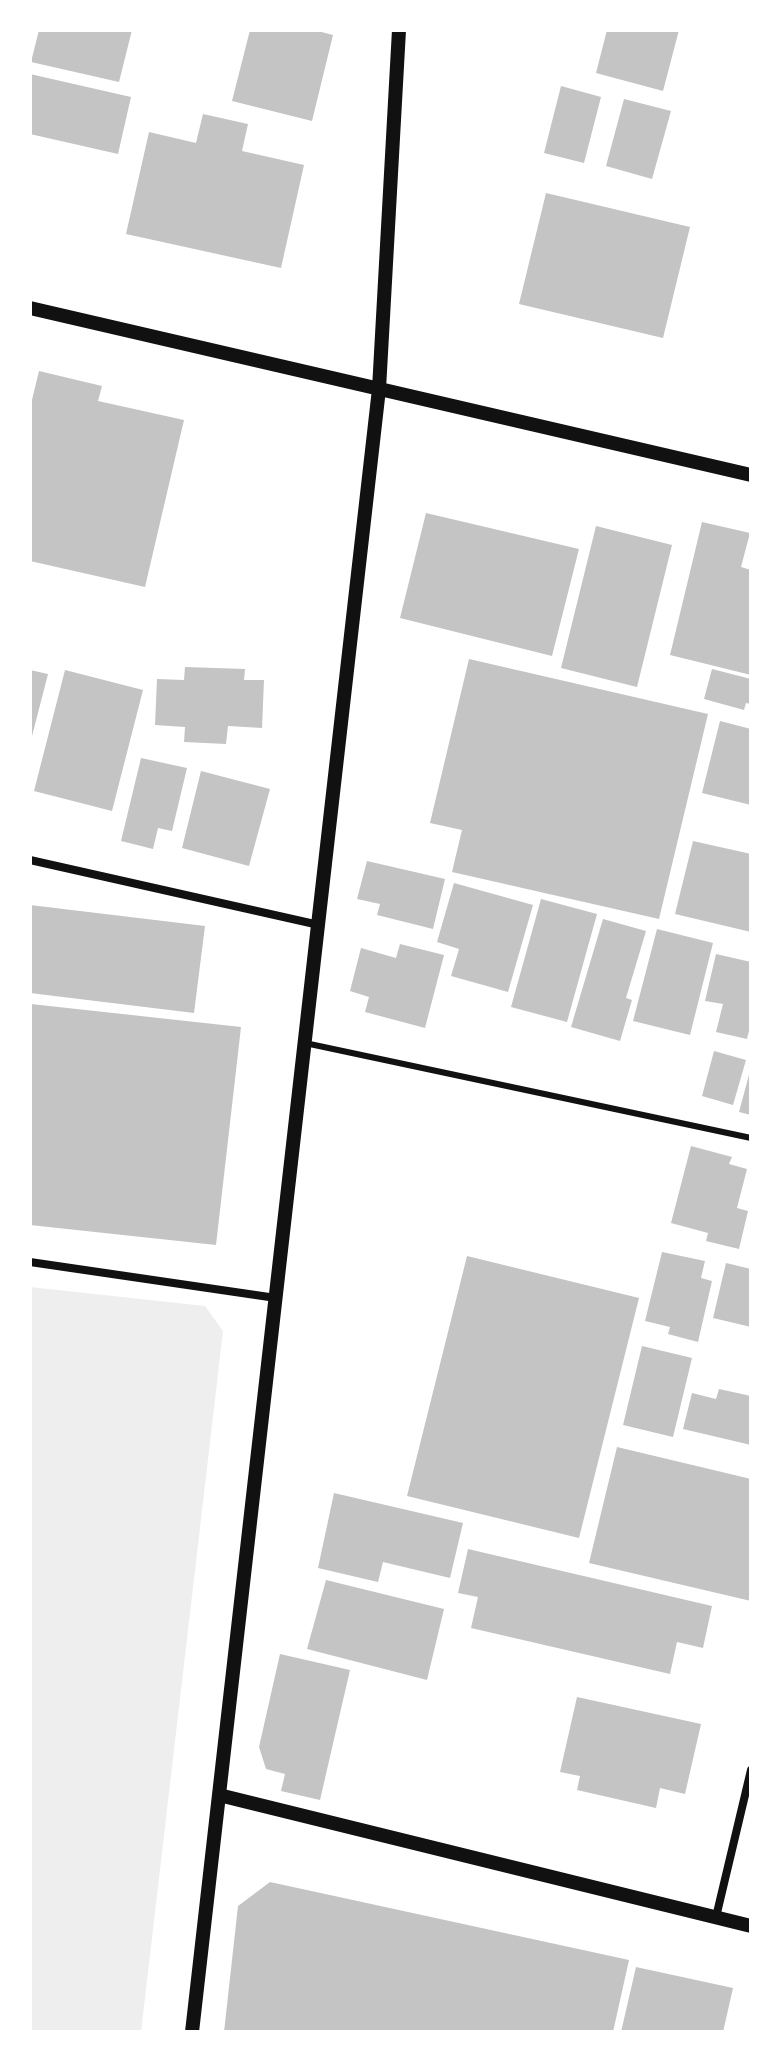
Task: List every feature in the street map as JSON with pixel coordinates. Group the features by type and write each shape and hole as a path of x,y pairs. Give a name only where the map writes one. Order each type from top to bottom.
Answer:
{"street":[{"path":"192,2032 379,389 399,30"},
{"path":"30,308 751,475"},
{"path":"30,860 319,925"},
{"path":"30,1262 276,1298"},
{"path":"716,1917 751,1770"},
{"path":"219,1795 751,1926"}],"lane":[{"path":"305,1043 751,1138"}],"shaded area":[{"path":"30,1287 205,1306 223,1331 141,2032 30,2032"}],"building":[{"path":"39,30 132,30 119,82 31,62"},
{"path":"250,30 314,30 333,35 312,121 232,101"},
{"path":"607,30 679,30 663,91 596,73"},
{"path":"30,74 131,97 118,154 30,134"},
{"path":"561,86 601,97 584,163 544,153"},
{"path":"624,99 671,111 652,179 606,166"},
{"path":"203,114 248,124 242,151 304,165 281,268 126,234 149,132 196,143"},
{"path":"546,193 690,227 663,338 519,304"},
{"path":"39,371 102,386 98,401 184,420 145,587 30,561 30,408"},
{"path":"426,513 579,549 552,656 400,618"},
{"path":"702,522 750,533 741,567 751,570 751,675 670,655"},
{"path":"596,526 672,545 637,687 561,668"},
{"path":"469,659 708,714 659,919 452,872 462,830 430,823"},
{"path":"185,667 245,669 244,680 264,680 262,728 228,726 226,744 184,742 185,727 155,725 157,679 184,680"},
{"path":"712,669 751,679 751,704 746,703 744,710 704,699"},
{"path":"30,670 48,674 31,740 30,740"},
{"path":"65,670 143,690 112,811 34,791"},
{"path":"720,721 751,729 751,805 702,793"},
{"path":"141,758 187,768 172,831 158,828 153,849 121,841"},
{"path":"201,771 270,789 249,866 182,848"},
{"path":"693,841 751,854 751,932 675,914"},
{"path":"367,861 445,879 433,929 377,915 380,904 357,899"},
{"path":"454,883 533,905 508,992 451,976 459,949 437,942"},
{"path":"541,899 597,914 567,1022 511,1007"},
{"path":"30,905 205,926 194,1013 30,993"},
{"path":"603,919 646,931 626,998 632,1000 620,1041 571,1027"},
{"path":"657,929 713,943 690,1035 633,1021"},
{"path":"400,944 444,955 425,1028 365,1012 369,997 350,991 361,948 396,958"},
{"path":"716,954 751,962 751,1023 747,1039 716,1032 723,1004 705,1001"},
{"path":"31,1004 241,1027 216,1245 30,1225"},
{"path":"714,1051 746,1060 733,1105 702,1096"},
{"path":"751,1072 751,1115 739,1112"},
{"path":"691,1146 732,1157 729,1164 747,1169 737,1208 748,1211 739,1249 706,1241 708,1233 671,1223"},
{"path":"662,1252 705,1261 701,1278 712,1281 698,1342 668,1334 670,1327 645,1321"},
{"path":"467,1256 639,1298 579,1538 407,1496"},
{"path":"726,1263 751,1269 751,1327 713,1318"},
{"path":"642,1346 692,1358 673,1437 623,1425"},
{"path":"719,1389 751,1396 751,1445 683,1429 692,1393 716,1399"},
{"path":"617,1447 751,1479 751,1601 589,1563"},
{"path":"334,1493 463,1523 450,1578 383,1562 378,1582 318,1568"},
{"path":"468,1549 712,1606 703,1648 677,1642 670,1674 471,1628 478,1597 458,1593"},
{"path":"326,1580 444,1609 427,1680 307,1649"},
{"path":"280,1654 350,1670 320,1800 281,1791 285,1774 266,1769 259,1747"},
{"path":"577,1697 701,1724 685,1794 660,1788 656,1808 577,1790 580,1776 560,1772"},
{"path":"270,1882 629,1960 613,2032 224,2032 238,1906"},
{"path":"636,1967 733,1988 723,2032 621,2032"}]}
